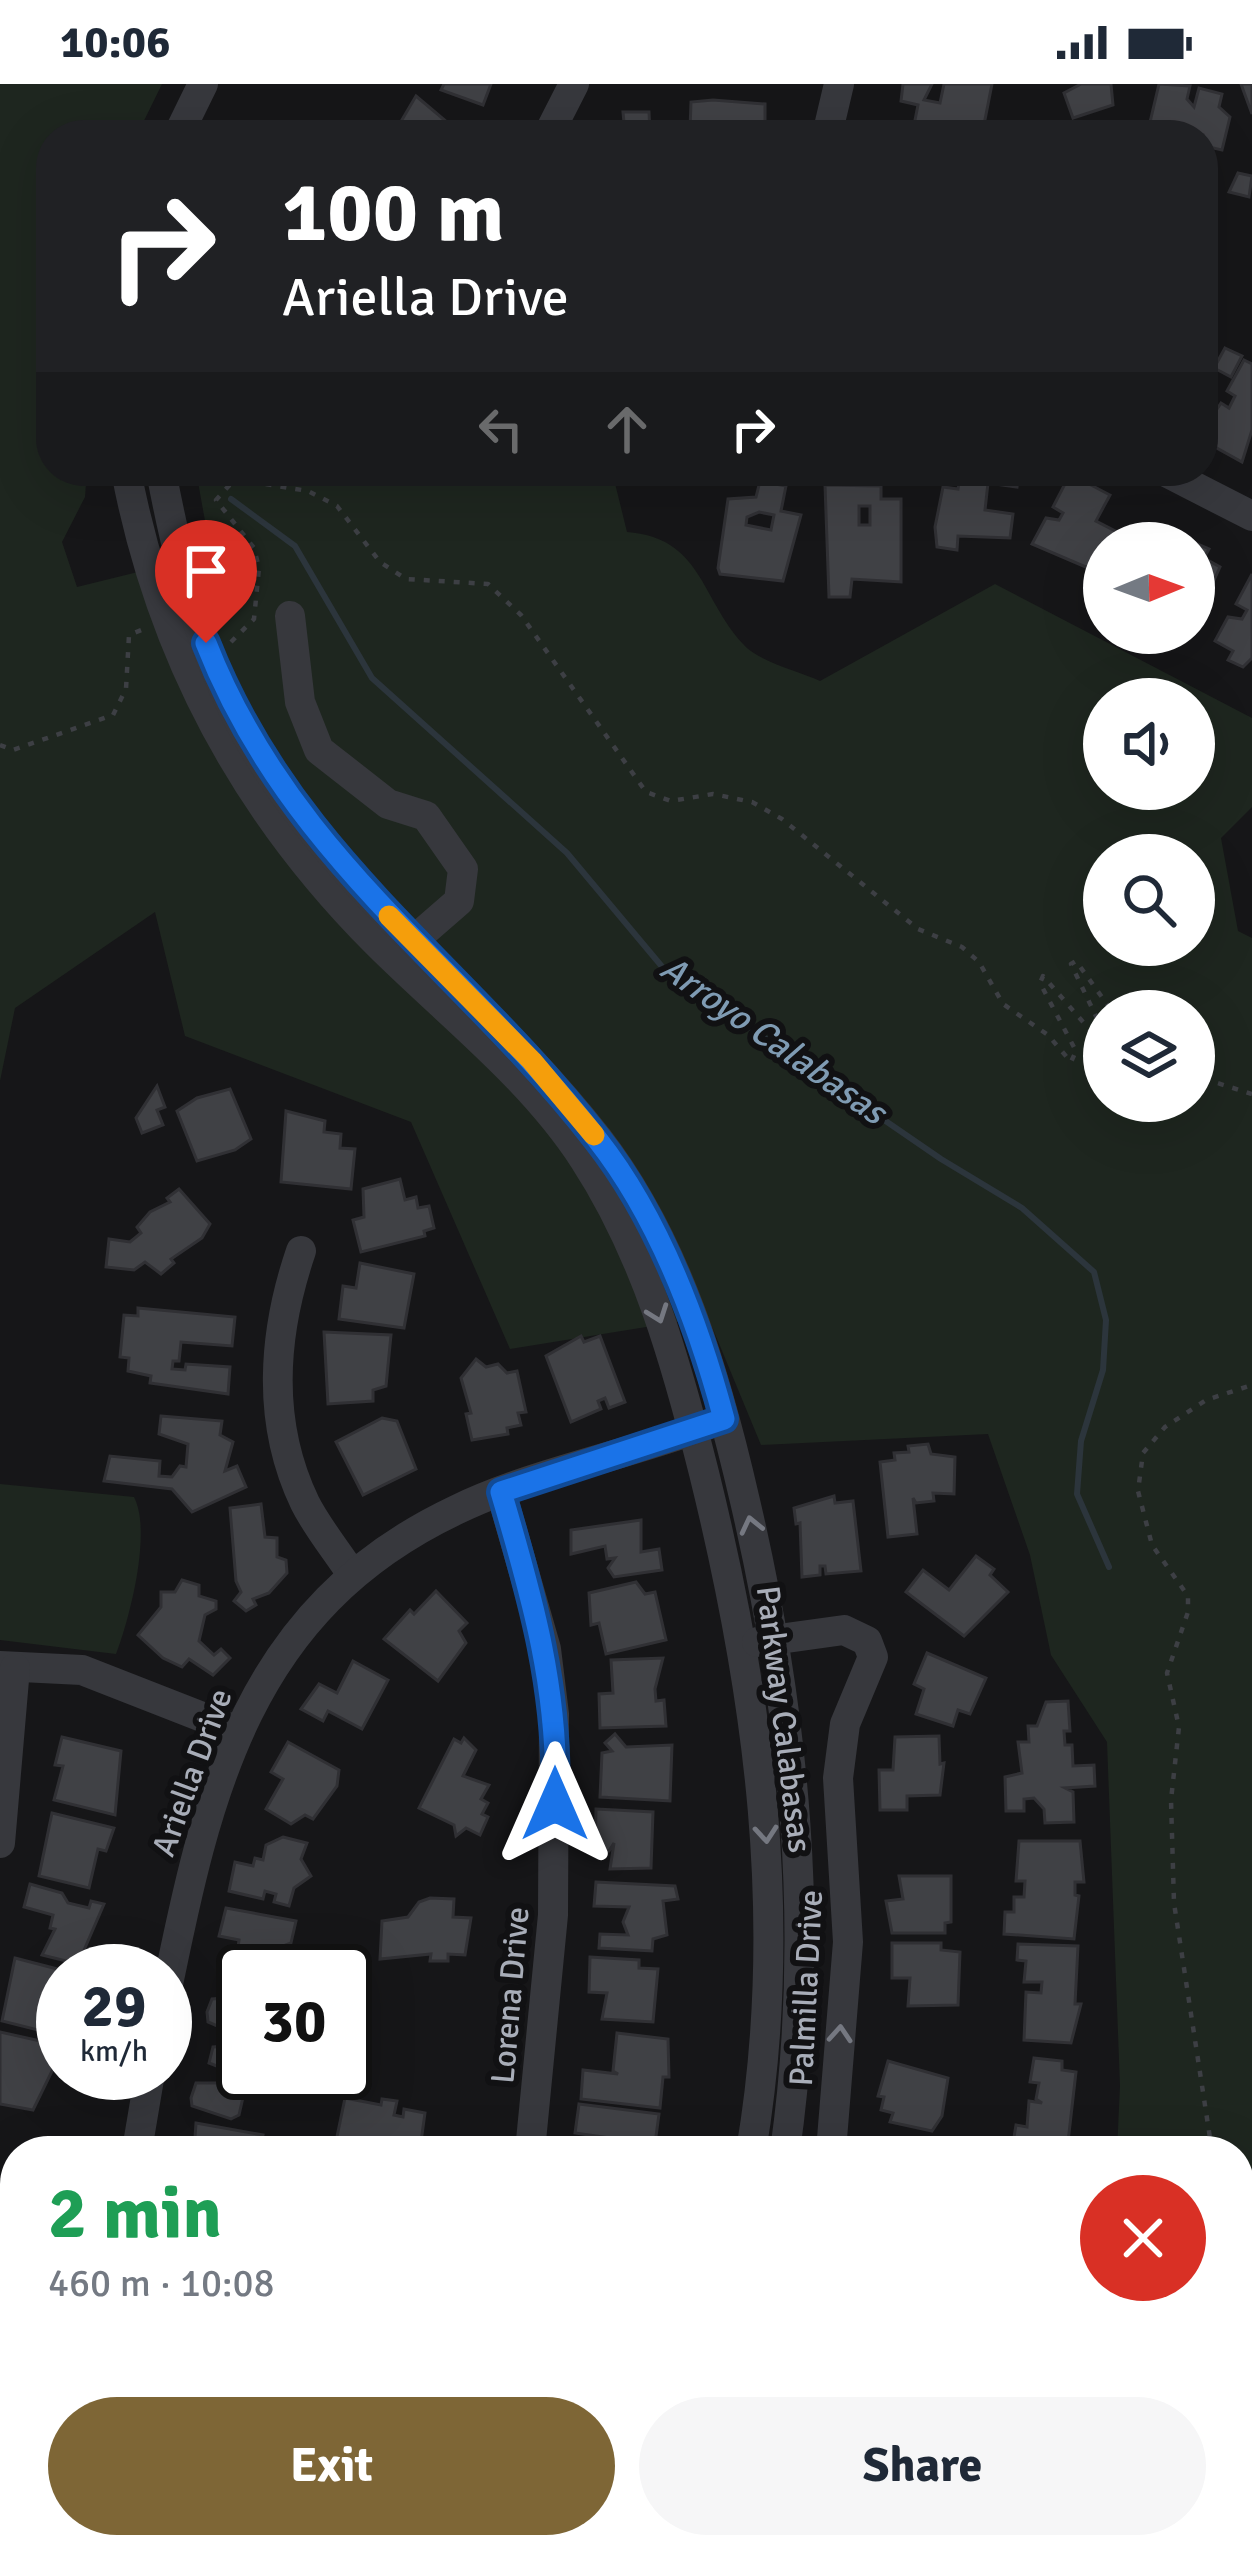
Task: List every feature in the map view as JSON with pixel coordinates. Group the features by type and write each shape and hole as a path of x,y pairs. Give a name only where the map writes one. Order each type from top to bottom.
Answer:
{"street":[{"path":"185,120 203,84"},
{"path":"556,120 574,84"},
{"path":"831,120 839,84"},
{"name":"Parkway Calabasas","path":"137,486 165,565 260,759 327,848 532,1061 601,1142 668,1261 702,1337 777,1639 796,1796 801,1954 785,2136"},
{"name":"Parkway Calabasas","path":"162,486 173,634 232,764 310,872 526,1087 584,1158 632,1245 693,1431 745,1643 768,1869 769,1968 753,2136"},
{"path":"1193,486 1252,516"},
{"path":"290,616 300,702 319,750 388,804 426,816 463,869 459,901 412,941"},
{"path":"302,1251 280,1325 279,1407 305,1503 351,1573"},
{"name":"Ariella Drive","path":"176,1944 193,1864 238,1731 294,1634 351,1573 454,1511 724,1419"},
{"name":"Lorena Drive","path":"501,1492 546,1649 554,1714 553,1915 531,2136"},
{"name":"Palmilla Drive","path":"777,1639 844,1630 867,1641 873,1657 845,1724 838,1778 848,1942 832,2136"},
{"path":"745,1643 777,1639"},
{"path":"0,1843 7,1667 82,1670 238,1731"},
{"path":"139,2136 145,2100"}],"path":[{"path":"206,643 224,645 249,629 259,568 254,548 216,500 229,486"},
{"path":"278,486 308,491 337,506 380,562 406,579 488,584 521,615 646,792 671,801 713,794 752,802 782,819 918,929 962,947 979,962 1003,1004 1048,1035 1071,1062 1076,1051 1040,983 1043,976 1083,1022"},
{"path":"0,745 13,750 106,722 124,698 129,635 151,628 173,634"},
{"path":"1083,990 1071,964 1076,961 1097,990"},
{"path":"1215,1082 1252,1094"},
{"path":"1210,2136 1174,1903 1171,1800 1179,1727 1167,1673 1189,1612 1188,1596 1152,1545 1138,1492 1143,1453 1166,1427 1206,1400 1252,1385"}],"shaded area":[{"path":"0,84 162,84 144,120 36,120 36,486 86,486 62,542 77,587 211,554 199,486 616,486 627,532 671,545 685,558 743,644 779,666 820,681 995,584 1083,630 1083,654 1129,654 1175,678 1083,678 1083,810 1215,810 1215,699 1252,718 1252,807 1221,838 1238,931 1252,938 1252,2136 1118,2136 1120,2086 1107,1742 1051,1655 1030,1555 988,1434 761,1445 708,1317 510,1349 411,1122 185,1036 155,912 15,1008 0,1081"},
{"path":"0,1484 134,1497 140,1552 116,1654 0,1640"}],"building":[{"path":"444,84 491,84 483,105 441,90"},
{"path":"903,84 932,84 924,100 940,103 944,84 992,84 985,120 915,120 918,105 901,101"},
{"path":"1081,84 1111,84 1113,105 1073,118 1064,93"},
{"path":"1159,84 1190,86 1187,99 1194,107 1199,88 1222,94 1219,107 1230,117 1222,150 1218,149 1218,120 1151,120"},
{"path":"1241,84 1252,84 1252,114"},
{"path":"416,96 445,120 402,120"},
{"path":"691,102 765,104 765,120 690,120"},
{"path":"623,112 649,112 649,120 624,120"},
{"path":"1238,173 1252,176 1249,197 1229,192"},
{"path":"1225,348 1242,356 1231,377 1218,370"},
{"path":"1244,360 1252,364 1252,430 1242,462 1218,449 1218,408 1221,403 1229,408 1235,396 1227,391"},
{"path":"759,486 786,486 781,511 801,515 783,581 720,574 728,499 756,497","holes":["759,512 774,515 771,530 746,525 747,517"]},
{"path":"825,486 881,486 881,499 901,499 901,582 852,579 850,597 829,597","holes":["859,506 870,506 870,525 859,525"]},
{"path":"988,486 985,510 1013,514 1010,538 958,536 957,550 937,547 935,527 943,487"},
{"path":"1064,486 1093,486 1110,495 1098,522 1083,522 1083,566 1032,544 1046,518 1059,520 1063,513 1053,507"},
{"path":"1252,574 1252,658 1243,667 1228,660 1233,651 1215,641 1228,617 1242,619 1247,610 1236,604"},
{"path":"157,1086 165,1107 157,1110 163,1125 142,1133 136,1118"},
{"path":"230,1089 251,1139 235,1150 197,1161 177,1111 197,1098"},
{"path":"286,1111 325,1121 324,1132 341,1134 340,1148 355,1149 351,1189 281,1182"},
{"path":"400,1179 405,1200 416,1197 418,1208 429,1206 434,1228 424,1231 425,1236 361,1252 353,1220 364,1217 363,1189"},
{"path":"179,1189 210,1224 202,1238 171,1259 174,1263 161,1274 145,1262 134,1270 106,1267 109,1239 130,1242 141,1233 137,1227 150,1212 170,1202 167,1198"},
{"path":"360,1263 414,1274 404,1328 339,1319 343,1286 356,1288"},
{"path":"138,1308 235,1317 232,1346 181,1342 179,1361 173,1361 172,1369 185,1370 186,1364 230,1367 228,1394 150,1383 151,1376 128,1371 129,1358 120,1357 124,1315 138,1316"},
{"path":"324,1332 391,1335 386,1386 373,1390 373,1401 328,1404"},
{"path":"581,1336 584,1342 600,1336 625,1402 609,1408 605,1398 598,1401 601,1409 571,1422 546,1356"},
{"path":"476,1359 486,1367 498,1364 507,1373 517,1371 526,1412 518,1413 521,1425 507,1428 508,1434 472,1440 466,1414 471,1413 461,1378"},
{"path":"161,1416 222,1421 220,1435 233,1442 225,1471 237,1466 246,1487 192,1512 172,1489 104,1481 110,1456 160,1461 159,1476 172,1477 180,1466 186,1467 188,1444 159,1434"},
{"path":"382,1418 397,1421 416,1469 363,1495 336,1442"},
{"path":"928,1444 931,1454 955,1457 954,1494 933,1493 934,1501 916,1503 913,1498 917,1534 888,1537 880,1462 895,1460 894,1453 909,1452 908,1446"},
{"path":"834,1496 835,1503 853,1501 861,1571 826,1574 825,1566 820,1566 820,1575 802,1577 800,1523 796,1524 794,1508"},
{"path":"261,1504 265,1537 277,1538 277,1557 286,1560 287,1573 269,1593 253,1599 256,1605 246,1611 234,1601 241,1592 230,1508"},
{"path":"641,1520 641,1552 659,1549 662,1570 614,1577 608,1568 615,1558 607,1559 605,1546 571,1554 571,1530"},
{"path":"976,1556 994,1569 990,1575 1008,1592 964,1636 906,1592 923,1570 949,1590"},
{"path":"182,1580 199,1585 199,1596 216,1601 216,1609 205,1615 199,1641 214,1655 221,1649 230,1658 213,1675 189,1659 182,1667 163,1658 138,1635 161,1607 161,1592 175,1592"},
{"path":"636,1582 645,1594 655,1592 666,1640 606,1654 599,1623 591,1625 589,1593"},
{"path":"436,1591 467,1623 459,1631 466,1643 438,1681 384,1639 410,1610 414,1614"},
{"path":"927,1653 986,1678 970,1714 958,1710 953,1726 916,1714 924,1689 914,1684"},
{"path":"663,1658 655,1689 656,1701 664,1700 666,1726 600,1728 599,1694 613,1693 611,1660"},
{"path":"353,1661 388,1680 362,1729 328,1711 323,1721 301,1709 319,1684 337,1693"},
{"path":"1068,1701 1070,1731 1064,1731 1065,1745 1072,1745 1073,1766 1094,1765 1095,1786 1065,1788 1073,1792 1074,1822 1045,1823 1044,1809 1034,1798 1024,1799 1024,1811 1006,1811 1005,1777 1022,1773 1018,1742 1029,1742 1028,1726 1037,1726 1046,1702"},
{"path":"615,1734 626,1747 672,1745 670,1801 600,1797 602,1753 612,1751 605,1743"},
{"path":"939,1736 940,1764 944,1763 940,1795 907,1796 907,1810 880,1810 879,1770 893,1770 895,1737"},
{"path":"62,1737 121,1751 115,1815 54,1800 63,1766 55,1765"},
{"path":"464,1738 476,1750 463,1776 489,1785 481,1799 488,1803 482,1814 488,1817 480,1835 466,1828 456,1836 454,1825 419,1808 454,1739 461,1743"},
{"path":"288,1742 339,1770 337,1786 313,1819 305,1815 291,1824 266,1809 283,1779 271,1772"},
{"path":"596,1809 653,1812 651,1868 610,1869 614,1843 609,1851 595,1851"},
{"path":"52,1813 114,1828 106,1851 98,1849 89,1888 39,1876"},
{"path":"283,1837 307,1843 301,1859 311,1876 294,1888 289,1906 274,1902 276,1894 265,1891 263,1899 229,1891 235,1862 253,1866 255,1858 263,1860 266,1845"},
{"path":"1019,1841 1080,1841 1084,1882 1075,1882 1079,1896 1074,1939 1004,1934 1005,1912 1014,1912 1014,1897 1024,1897 1025,1881 1016,1881"},
{"path":"899,1876 951,1876 951,1922 945,1923 945,1933 892,1933 886,1901 903,1899"},
{"path":"596,1882 675,1886 678,1899 663,1901 667,1935 653,1939 652,1951 599,1948 600,1934 628,1935 623,1922 629,1907 594,1906"},
{"path":"30,1884 62,1893 68,1903 89,1908 91,1901 104,1904 87,1944 48,1944 55,1929 50,1928 53,1915 24,1907"},
{"path":"454,1899 453,1917 471,1918 465,1955 448,1954 448,1961 430,1961 431,1954 380,1959 382,1921 408,1917 419,1902"},
{"path":"226,1908 296,1921 288,1944 238,1944 239,1940 219,1936"},
{"path":"892,1943 941,1943 941,1950 960,1952 958,2005 908,2006 910,1978 892,1978"},
{"path":"1018,1944 1078,1946 1075,2004 1081,2004 1071,2043 1024,2040 1026,1992 1041,1993 1042,1982 1024,1982 1026,1961 1017,1960"},
{"path":"590,1957 639,1960 639,1968 658,1969 653,2022 602,2019 607,1993 589,1992"},
{"path":"15,1958 36,1963 36,2030 2,2021"},
{"path":"212,1999 216,1999 216,2025 208,2022"},
{"path":"0,2032 36,2040 38,2100 33,2110 0,2104"},
{"path":"617,2033 668,2039 669,2077 663,2077 660,2108 581,2099 583,2070 618,2074 613,2071"},
{"path":"1034,2058 1062,2061 1062,2070 1076,2072 1069,2136 1014,2136 1016,2125 1027,2127 1029,2101 1042,2103 1036,2099 1039,2083 1030,2082"},
{"path":"888,2061 948,2078 942,2116 932,2131 890,2122 893,2113 881,2110 884,2097 878,2096"},
{"path":"196,2083 216,2083 216,2100 242,2100 239,2115 231,2119 192,2106"},
{"path":"382,2099 397,2101 394,2115 403,2117 404,2109 425,2113 422,2136 337,2136 345,2100 381,2105"},
{"path":"579,2104 659,2114 656,2136 575,2133"},
{"path":"196,2123 263,2135 263,2136 195,2136"}],"waterway":[{"name":"Arroyo Calabasas","path":"231,499 295,546 372,678 567,853 664,969 941,1159 1022,1208 1094,1272 1106,1320 1103,1370 1081,1441 1077,1494 1109,1567"}],"slow traffic":[{"path":"389,916 532,1061 594,1135"}],"route":[{"path":"206,643 226,695 260,759 312,830 357,884 532,1061 601,1142 659,1242 702,1337 724,1419 666,1442 501,1492 546,1649 554,1714 555,1804"}]}
